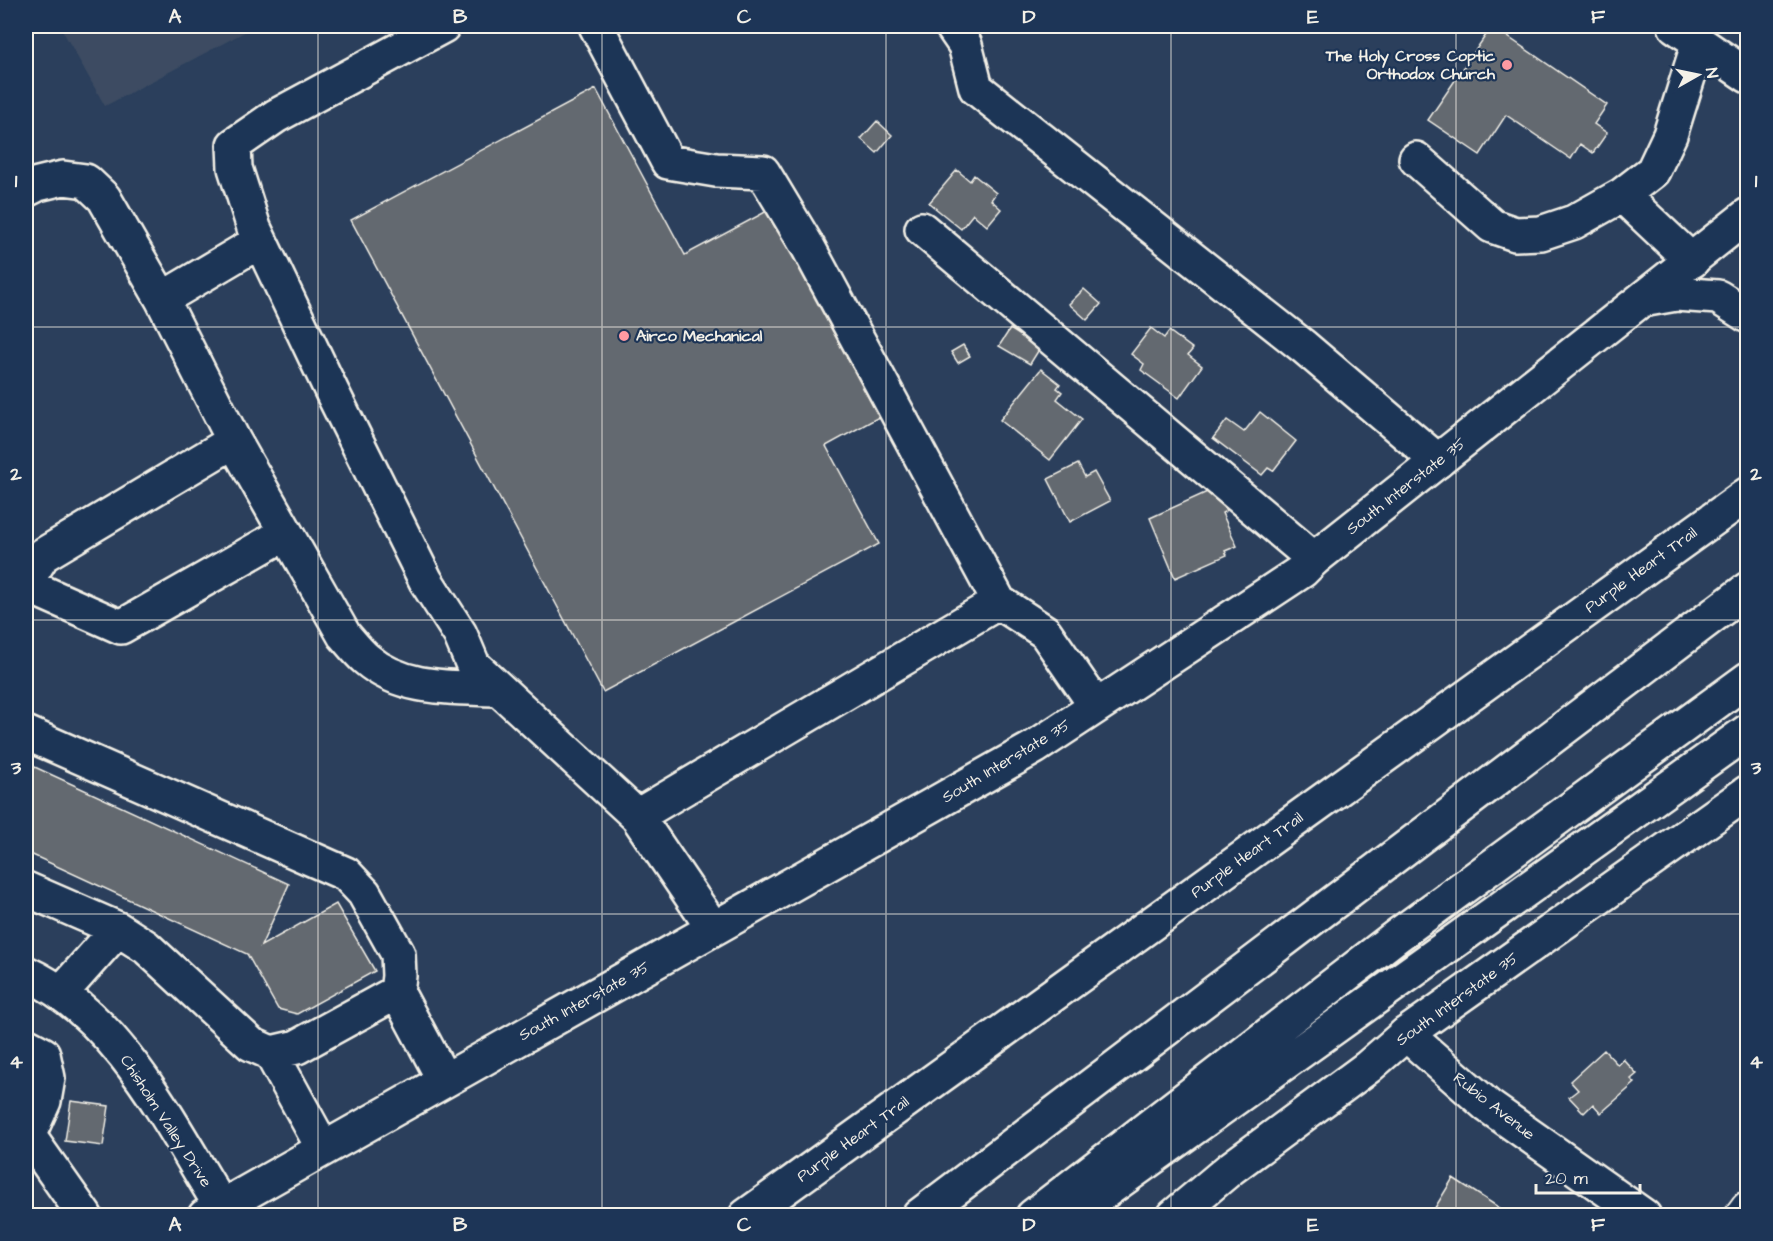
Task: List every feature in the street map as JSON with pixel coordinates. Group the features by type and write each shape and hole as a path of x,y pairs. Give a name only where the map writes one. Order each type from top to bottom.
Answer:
{"main road":[{"path":"443,26 276,116 234,145 235,168 254,228 332,392 426,581 460,634 473,665 637,816 713,928"},
{"path":"596,26 668,162 716,170 763,172 808,247 999,602 1045,632 1096,706"},
{"path":"952,26 964,45 976,88 1304,347 1438,461"},
{"path":"1416,159 1492,226 1515,234 1540,233 1574,222 1622,195 1653,171 1670,135 1687,34 1748,76"},
{"path":"26,190 38,184 63,178 86,182 104,198 162,298 234,441 344,635 367,660 399,679 435,687 499,689"},
{"path":"1622,195 1692,261"},
{"name":"South Interstate 35","path":"213,1210 1035,747 1302,571 1314,559 1748,215"},
{"path":"922,229 1314,559"},
{"path":"162,298 260,241"},
{"path":"1642,300 1676,294 1718,297 1748,316"},
{"path":"234,441 43,555 26,583 121,627 286,533"},
{"name":"Purple Heart Trail","path":"746,1215 1748,494"},
{"path":"919,1215 1748,589"},
{"path":"637,816 999,602"},
{"path":"1033,1215 1398,935 1748,679"},
{"path":"1071,1215 1748,731"},
{"path":"26,733 346,874 364,893 398,954 397,992 444,1080"},
{"name":"South Interstate 35","path":"1174,1215 1230,1169 1368,1067 1407,1034 1748,792"},
{"path":"26,889 117,929 146,947 250,1044 270,1053 323,1148"},
{"path":"60,993 117,929"},
{"name":"Chisholm Valley Drive","path":"26,973 60,993 103,1030 139,1073 213,1210"},
{"path":"270,1053 297,1047 397,992"},
{"name":"Rubio Avenue","path":"1407,1034 1488,1106 1644,1215"},
{"path":"26,1045 43,1054 48,1078 44,1101 27,1138 85,1215"},
{"path":"1742,1215 1748,1208"}],"shaded area":[{"path":"60,26 256,26 105,106"}],"building":[{"name":"The Holy Cross Coptic Orthodox Church","path":"1492,26 1607,105 1594,124 1607,133 1593,153 1580,144 1571,159 1506,115 1480,155 1428,120"},
{"name":"Airco Mechanical","path":"596,89 685,255 769,210 879,417 826,446 879,544 603,692 351,220"},
{"path":"877,121 892,135 877,153 861,139"},
{"path":"957,170 970,181 974,175 996,193 991,200 1001,209 987,226 973,214 961,229 929,203"},
{"path":"1084,289 1101,304 1087,320 1069,304"},
{"path":"1151,328 1164,338 1169,331 1193,349 1188,355 1202,366 1179,398 1141,370 1144,364 1131,354"},
{"path":"1010,329 1040,348 1030,364 999,346"},
{"path":"963,345 970,356 958,363 951,352"},
{"path":"1041,369 1060,384 1057,388 1062,392 1057,399 1082,419 1050,460 1000,420"},
{"path":"1260,412 1296,441 1273,471 1268,468 1262,475 1213,438 1227,420 1244,432"},
{"path":"1078,464 1085,477 1094,472 1110,501 1070,522 1048,479"},
{"path":"1216,488 1226,511 1222,513 1237,546 1225,551 1227,555 1175,578 1150,518"},
{"path":"26,763 289,884 261,946 336,904 375,971 297,1014 278,1009 247,954 26,852"},
{"path":"1604,1050 1618,1065 1623,1059 1637,1074 1631,1079 1635,1083 1601,1113 1593,1104 1584,1113 1569,1097 1578,1090 1570,1081"},
{"path":"71,1101 109,1106 103,1146 65,1141"},
{"path":"1453,1178 1509,1214 1508,1216 1430,1216"}],"place":[{"name":"The Holy Cross Coptic Orthodox Church","path":"1507,65"},
{"name":"Airco Mechanical","path":"624,336"}]}
